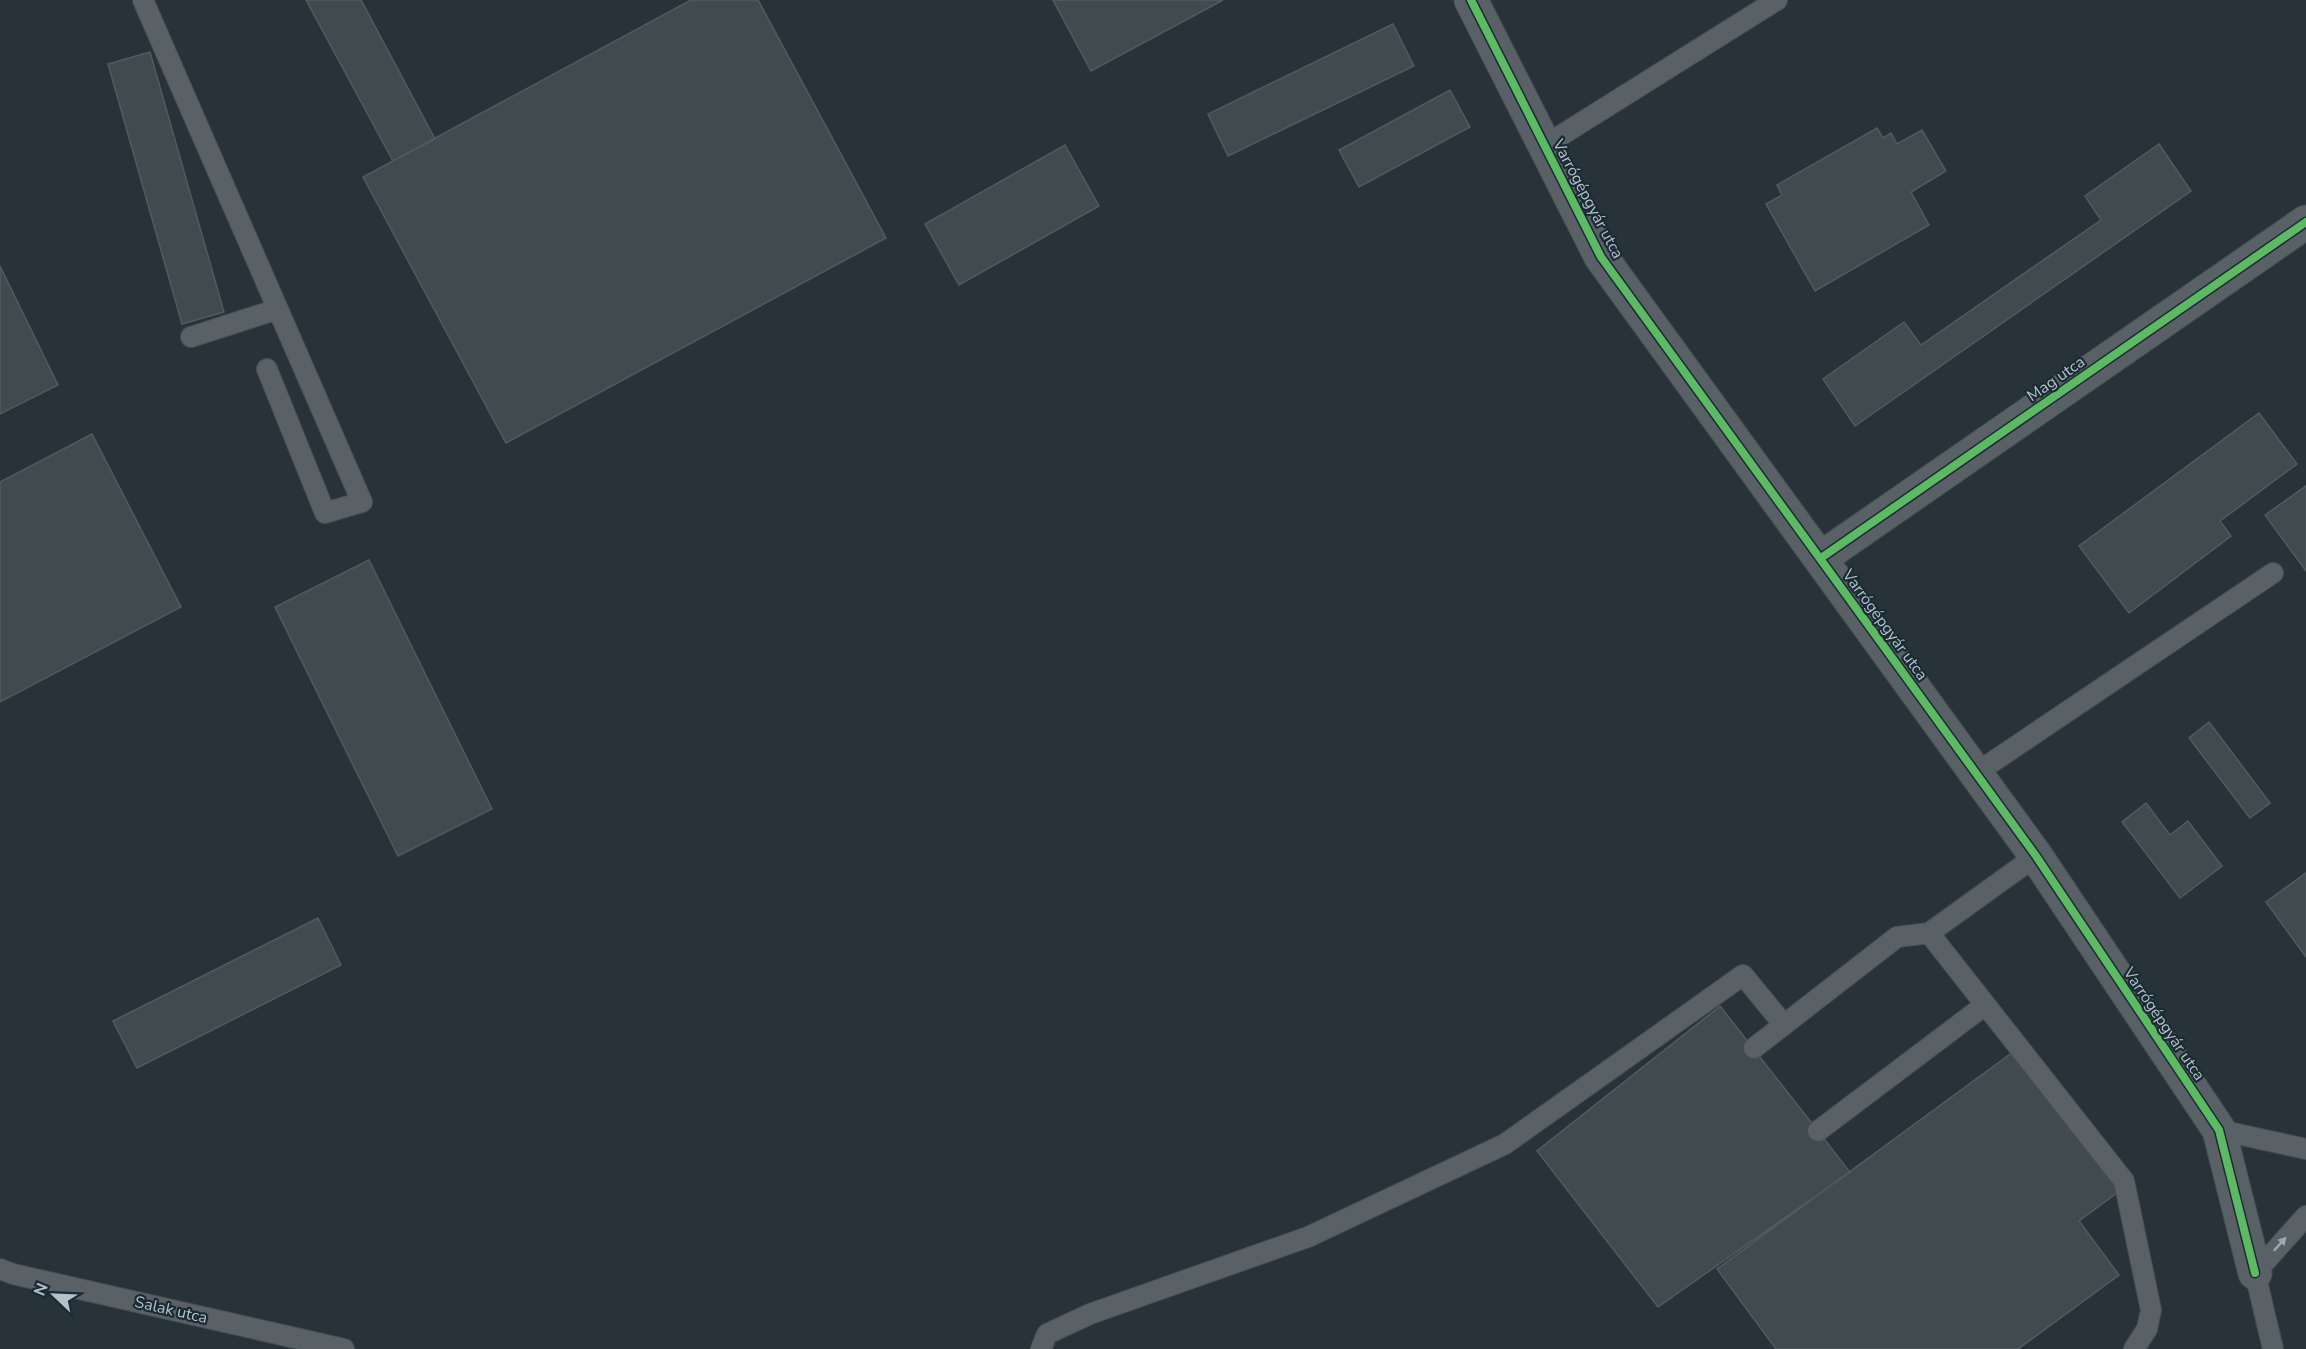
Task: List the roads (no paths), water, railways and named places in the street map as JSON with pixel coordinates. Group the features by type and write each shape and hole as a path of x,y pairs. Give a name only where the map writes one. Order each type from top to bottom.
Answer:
{"street":[{"name":"Varrógépgyár utca","path":"1471,0 1601,257 2036,856 2219,1130 2254,1273"},
{"name":"Mag utca","path":"1821,558 2305,224"}],"lane":[{"path":"143,0 362,502 325,513 267,369"},
{"path":"1544,146 1777,0"},
{"path":"191,337 278,309"},
{"path":"1976,773 2273,573"},
{"path":"1754,1048 1897,937 1929,933 2036,856"},
{"path":"1929,933 2124,1181 2151,1310 2147,1329 2134,1349"},
{"path":"1041,1349 1047,1334 1090,1314 1308,1237 1504,1144 1743,975 1784,1025"},
{"path":"1818,1131 1985,1005"},
{"path":"2219,1130 2306,1149"},
{"path":"2254,1273 2306,1216"},
{"name":"Salak utca","path":"0,1269 13,1274 344,1349"},
{"name":"Varrógépgyár utca","path":"2254,1273 2273,1349"}]}
